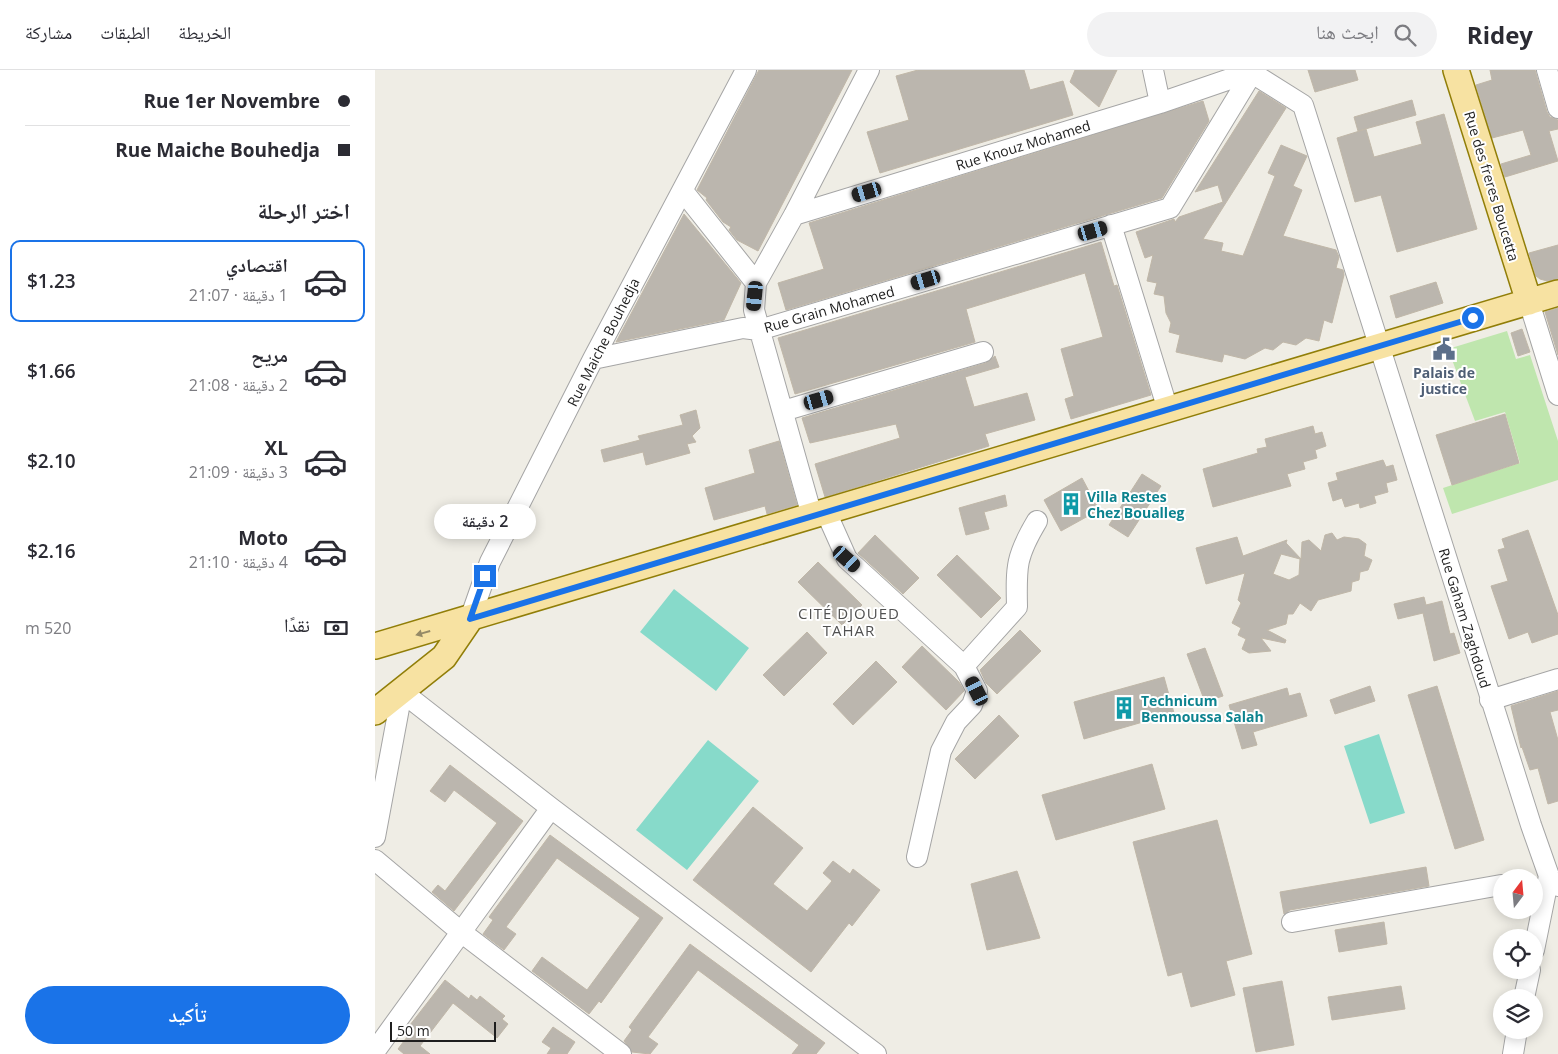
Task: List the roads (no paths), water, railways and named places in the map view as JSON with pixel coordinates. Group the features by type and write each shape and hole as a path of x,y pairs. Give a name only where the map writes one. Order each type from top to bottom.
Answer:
{"main road":[{"name":"Rue des freres Boucetta","path":"1456,70 1529,302"},
{"path":"375,646 1558,293"},
{"path":"375,712 444,657 470,619"}],"street":[{"name":"Rue Maiche Bouhedja","path":"470,619 490,562 593,359 746,70"},
{"path":"1153,70 1160,103"},
{"path":"1273,70 1303,104"},
{"path":"1547,70 1558,108"},
{"path":"1254,71 1303,104"},
{"name":"Rue Knouz Mohamed","path":"794,215 1160,103 1254,71"},
{"name":"Rue Grain Mohamed","path":"593,359 743,328 759,330 1170,208 1254,71"},
{"path":"873,72 756,283 753,310 783,411 819,514 847,559 964,666 977,691 972,706 956,722 941,751 917,857"},
{"name":"Rue Gaham Zaghdoud","path":"1303,104 1381,346 1490,700 1550,878"},
{"path":"683,191 756,283"},
{"path":"1111,225 1168,410"},
{"path":"1529,302 1558,395"},
{"path":"783,411 983,352"},
{"path":"964,666 1017,607 1016,572 1022,547 1037,521"},
{"path":"1490,700 1558,679"},
{"path":"375,837 402,692 551,808 877,1054"},
{"path":"375,1051 551,808"},
{"path":"375,860 461,932 621,1054"},
{"path":"1539,929 1550,878"},
{"path":"1292,922 1493,885"},
{"path":"1513,1054 1516,1039"}],"place":[{"name":"Palais de justice","path":"1444,349"},
{"name":"Villa Restes Chez Boualleg","path":"1071,504"},
{"name":"Technicum Benmoussa Salah","path":"1124,708"}],"district":[{"name":"CITÉ DJOUED TAHAR","path":"849,622"}]}
